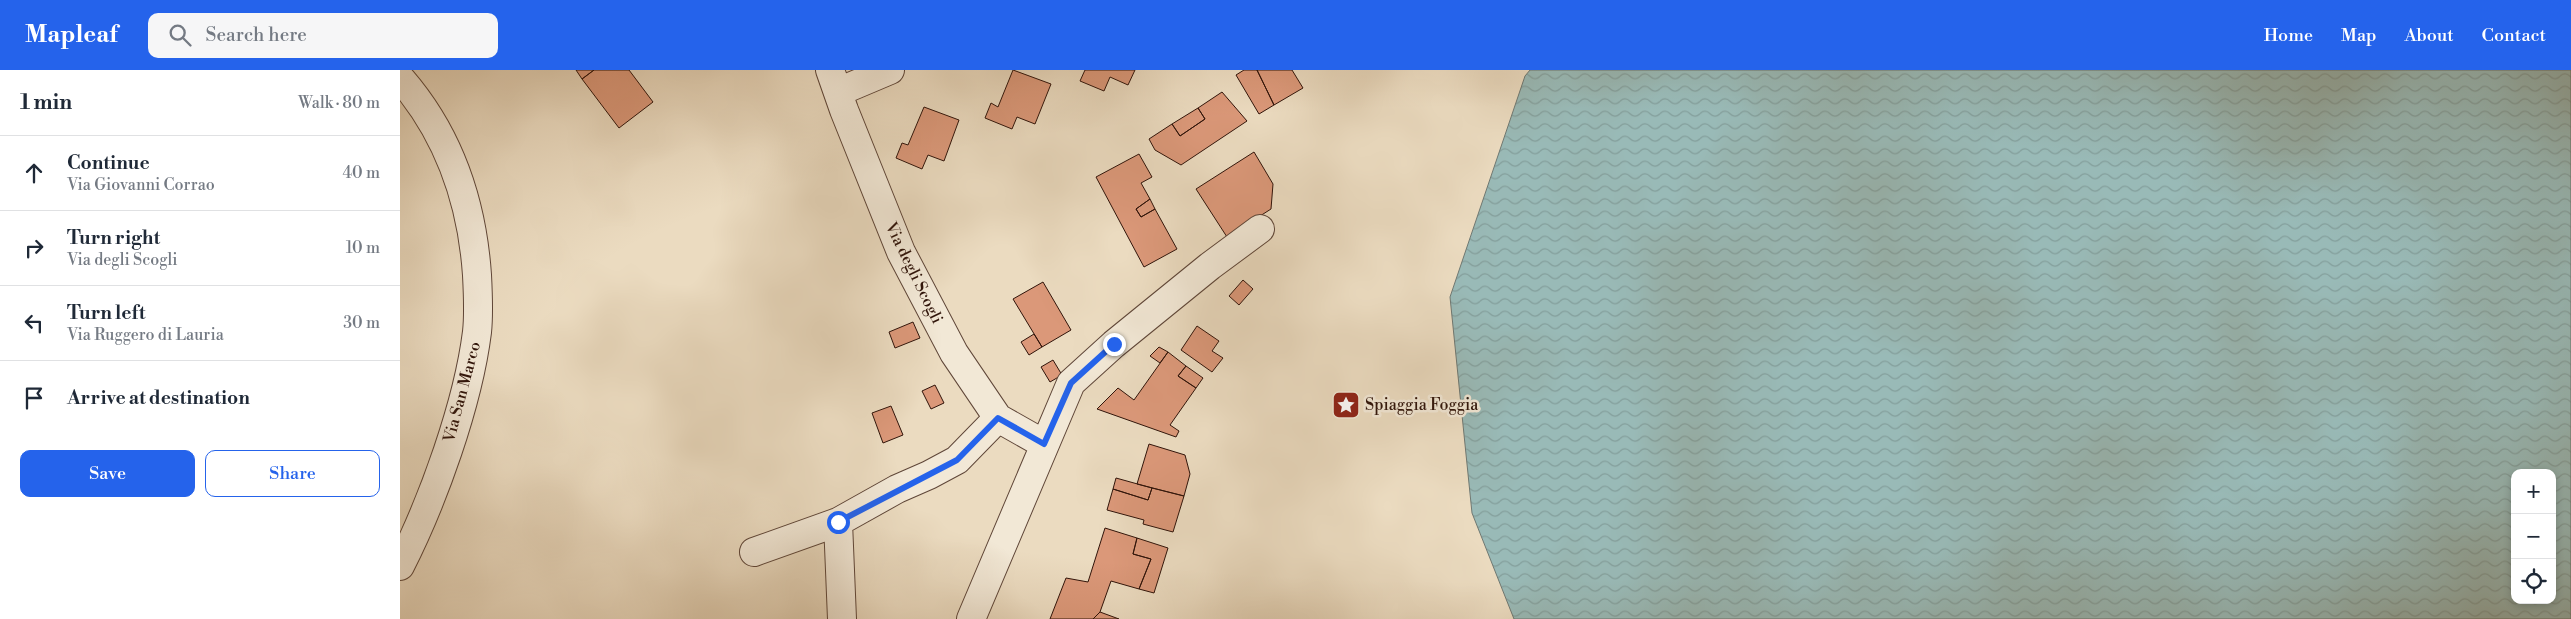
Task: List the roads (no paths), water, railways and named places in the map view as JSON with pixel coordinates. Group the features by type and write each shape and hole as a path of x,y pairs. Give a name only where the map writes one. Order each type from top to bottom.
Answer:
{"street":[{"path":"834,81 890,70"},
{"name":"Via San Marco","path":"400,78 423,106 453,162 466,202 477,289 477,331 459,409 435,486 400,566"},
{"name":"Via degli Scogli","path":"834,81 901,252 954,353 998,418 1044,444"},
{"path":"971,619 1071,383 1136,326 1210,266 1260,229"},
{"path":"754,552 838,522 957,460 998,418"},
{"path":"838,522 842,619"}],"water":[{"path":"1530,70 2571,70 2571,619 1514,619 1472,513 1450,297 1525,76"}],"place":[{"name":"Spiaggia Foggia","path":"1346,405"}]}
